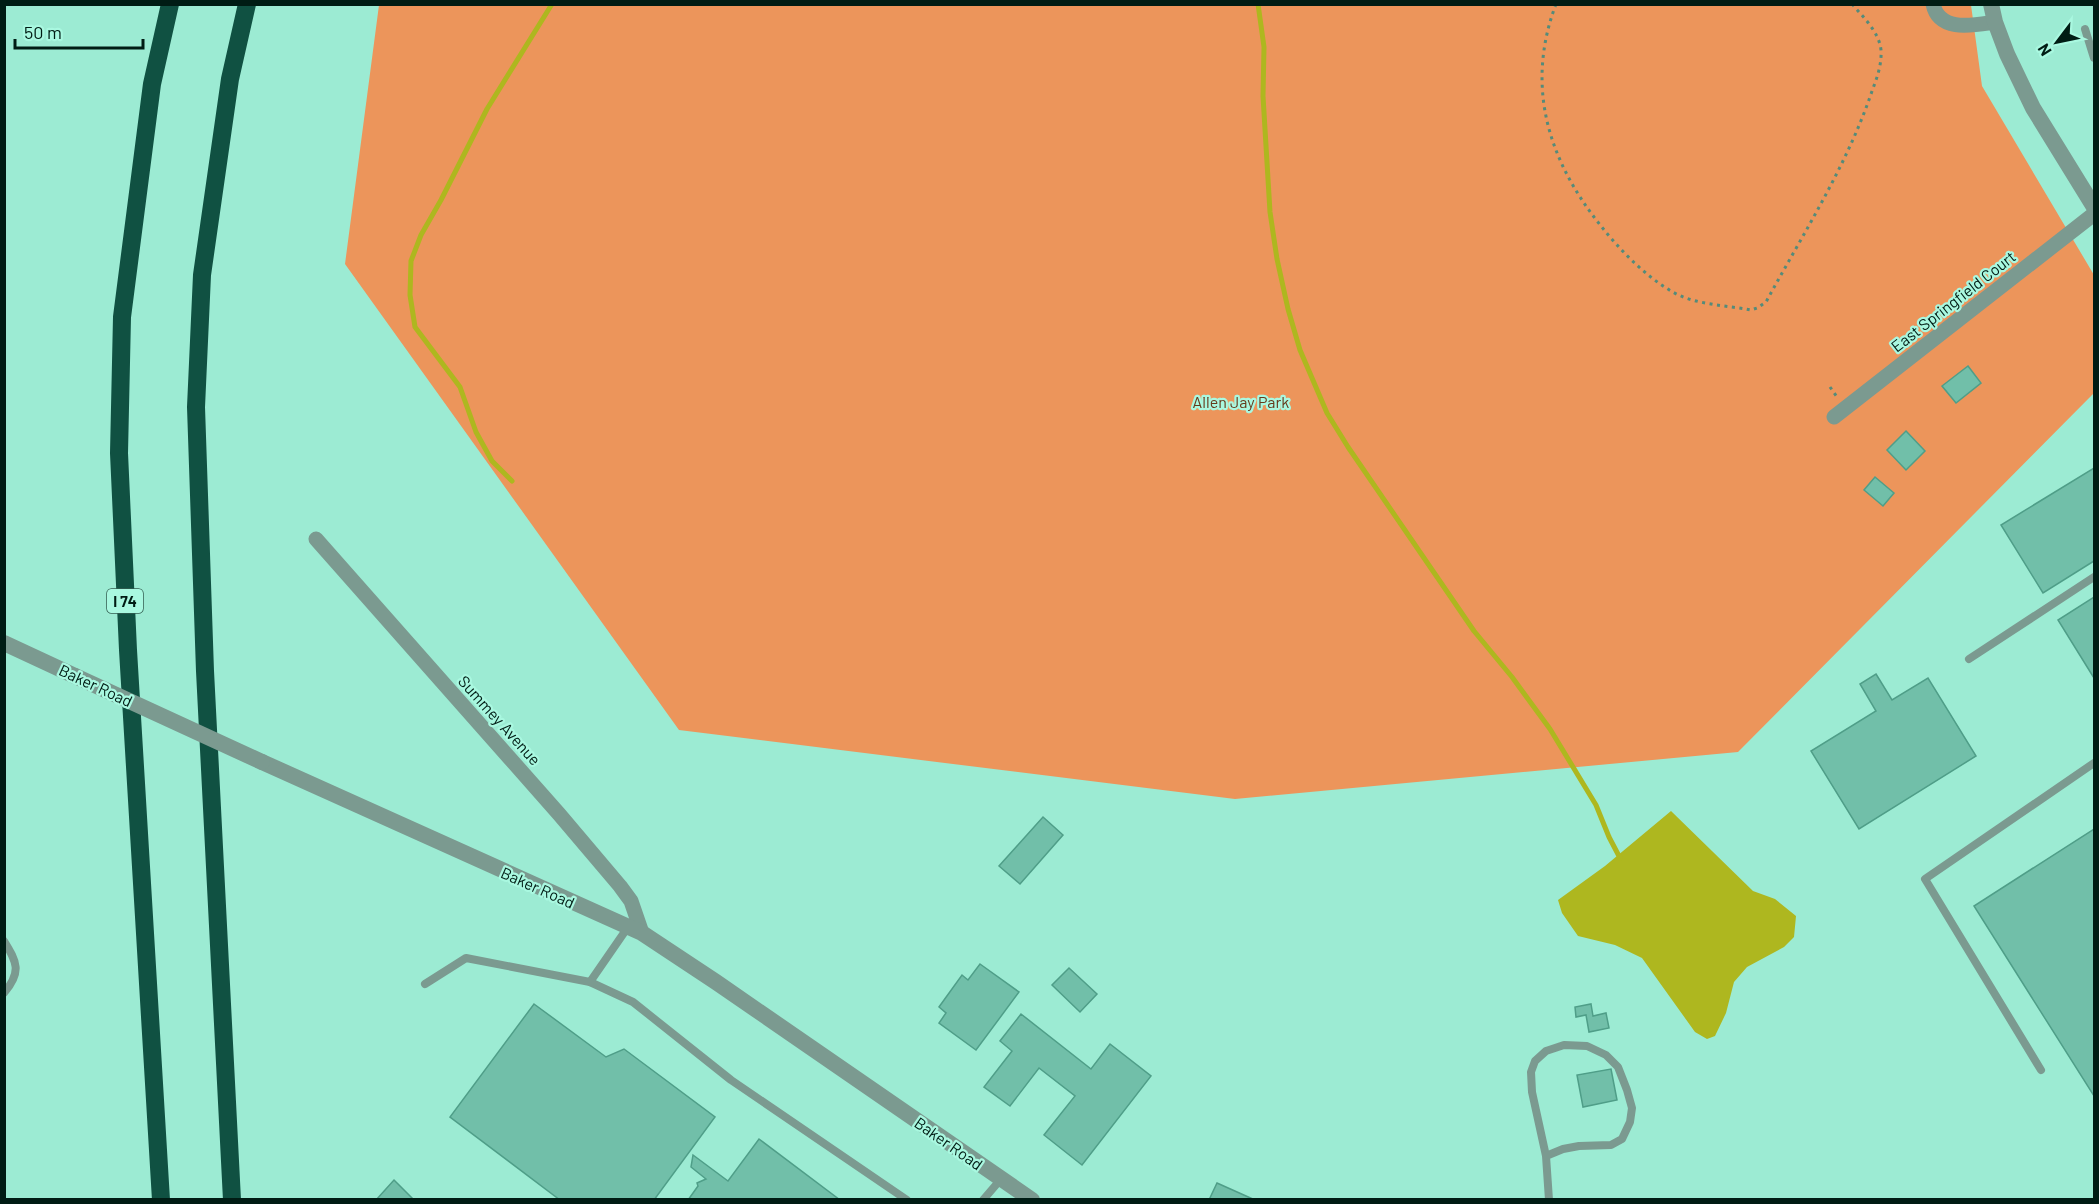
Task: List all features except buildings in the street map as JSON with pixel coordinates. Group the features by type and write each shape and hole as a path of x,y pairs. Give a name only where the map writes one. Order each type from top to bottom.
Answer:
{"highway":[{"name":"I 74","path":"162,1200 128,650 119,453 122,317 152,84 170,4"},
{"path":"232,1200 206,694 196,407 202,275 230,79 246,4"}],"street":[{"path":"1933,4 1933,8 1943,20 1964,27 1995,22"},
{"path":"1991,4 1995,22 2033,108 2094,207"},
{"name":"East Springfield Court","path":"1834,417 2094,214"},
{"name":"Summey Avenue","path":"316,540 620,886 631,901 635,930"},
{"name":"Baker Road","path":"4,643 635,930 716,982 1032,1200"}],"lane":[{"path":"2085,29 2094,58"},
{"path":"1969,659 2094,577"},
{"path":"2042,1070 1925,879 2094,763"},
{"path":"591,982 635,930"},
{"path":"4,941 14,957 17,969 14,979 4,993"},
{"path":"425,984 466,958 591,982 633,1002 731,1080 907,1200"},
{"path":"1546,1156 1579,1146 1611,1145 1622,1139 1630,1122 1632,1108 1618,1067 1606,1055 1587,1046 1564,1045 1546,1051 1535,1061 1531,1072 1533,1092 1546,1156 1549,1200"},
{"path":"983,1200 1001,1179"}],"path":[{"path":"1556,4 1548,26 1541,73 1543,100 1553,147 1568,180 1587,209 1615,244 1642,270 1671,292 1689,299 1751,310 1766,302 1864,117 1879,71 1881,51 1879,40 1868,22 1852,4"}],"green space":[{"name":"Allen Jay Park","path":"379,5 1971,5 1982,86 2094,275 2094,393 1738,752 1235,799 679,730 345,264"}],"shaded area":[{"path":"1671,811 1753,891 1775,899 1796,916 1794,937 1784,947 1747,967 1734,982 1726,1013 1715,1036 1707,1039 1695,1032 1642,958 1615,945 1578,936 1562,913 1558,900 1605,866"}],"waterway":[{"path":"512,481 492,461 476,432 460,387 415,327 410,295 411,261 421,235 487,109 552,4"},
{"path":"1258,4 1264,47 1263,96 1270,212 1277,259 1300,350 1327,413 1348,447 1474,631 1512,677 1550,729 1596,805 1620,858"}]}
